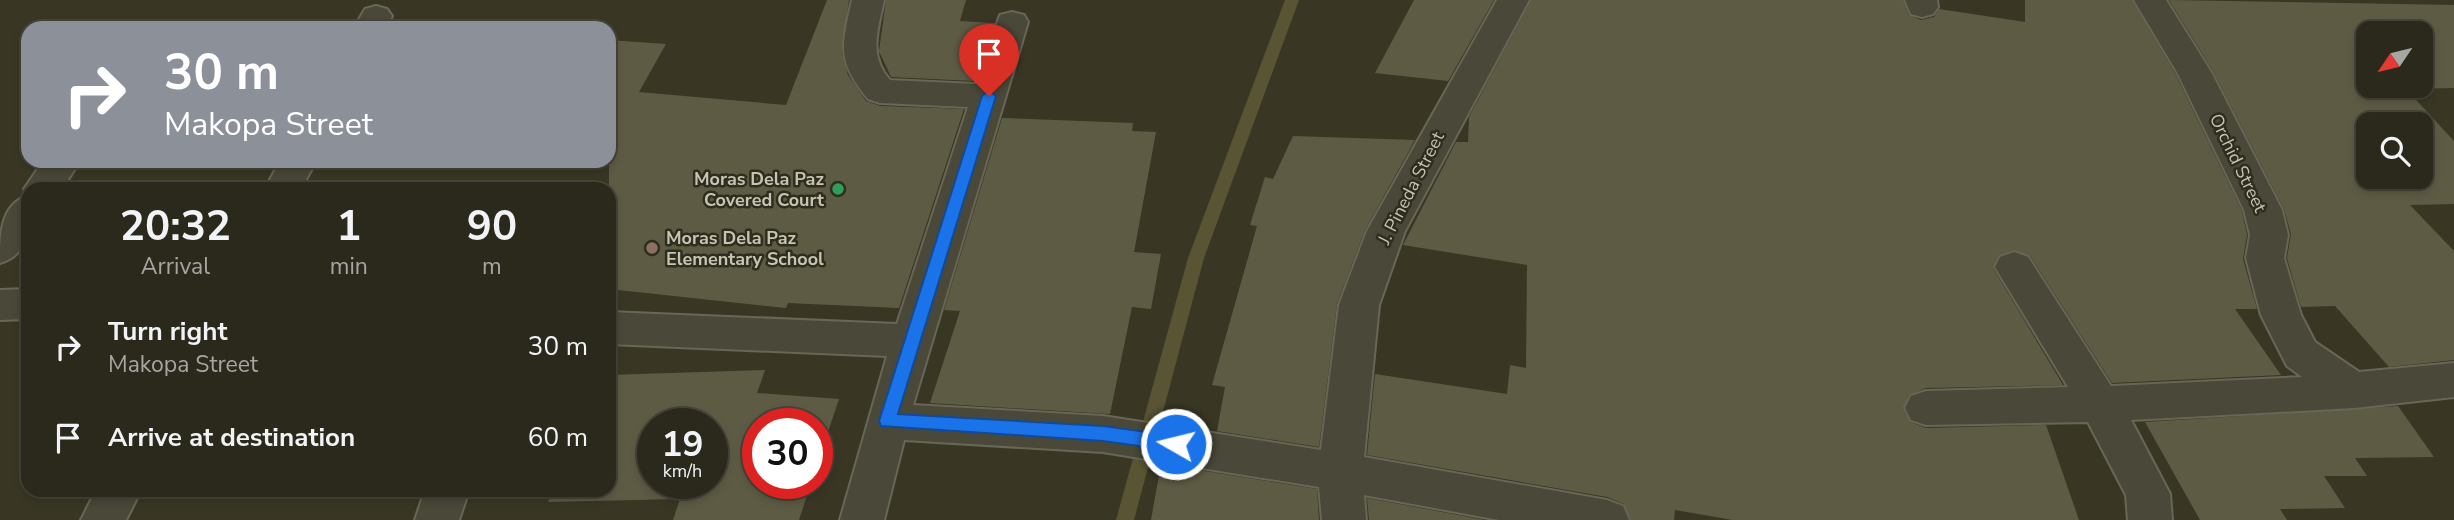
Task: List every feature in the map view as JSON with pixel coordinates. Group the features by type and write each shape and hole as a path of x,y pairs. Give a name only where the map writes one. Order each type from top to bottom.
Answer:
{"street":[{"path":"868,0 857,58 861,71 880,91 989,96"},
{"name":"J. Pineda Street","path":"1344,520 1340,474 1359,305 1381,243 1513,0"},
{"name":"Orchid Street","path":"2150,0 2194,72 2263,210 2269,235 2265,258 2270,284 2296,345 2301,354 2354,391"},
{"path":"862,520 887,421 1013,22"},
{"path":"0,249 21,219"},
{"path":"2014,267 2100,404 2148,494 2150,520"},
{"path":"0,305 21,304"},
{"path":"616,328 912,341"},
{"path":"1926,408 2100,404 2354,391 2454,380"},
{"path":"887,421 1103,434 1200,447 1608,520"},
{"path":"103,520 115,497"},
{"path":"437,520 445,497"}],"building":[{"path":"827,0 849,0 842,53 848,75 866,101 880,106 964,109 899,308 788,303 786,308 616,290 616,182 609,182 609,168 616,168 616,40 666,44 639,92 786,105"},
{"path":"886,0 966,0 960,21 995,23 974,81 891,77 879,51"},
{"path":"1414,0 1494,0 1448,81 1375,73"},
{"path":"1531,0 1903,0 1909,15 1921,20 1934,17 1939,9 2025,22 2025,0 2132,0 2175,73 2242,211 2247,235 2243,259 2257,309 2235,309 2281,375 2112,383 2030,256 2013,250 1998,256 1993,268 2063,385 1926,388 1909,395 1903,409 1910,422 1926,428 2046,425 2079,520 1733,520 1675,510 1674,520 1631,520 1624,504 1607,497 1367,455 1375,374 1507,394 1510,365 1526,368 1527,265 1403,245 1456,142 1468,142 1469,117"},
{"path":"2169,0 2454,5 2454,88 2433,88 2433,21 2356,21 2356,98 2414,98 2427,112 2356,112 2356,189 2433,189 2433,118 2454,141 2454,204 2410,205 2454,251 2454,360 2389,367 2335,306 2301,307 2287,258 2291,234 2284,209 2213,71"},
{"path":"1002,118 1133,123 1132,131 1156,132 1134,252 1161,254 1151,309 1132,307 1110,414 930,403 960,311 944,310"},
{"path":"1293,136 1415,140 1365,230 1337,304 1319,447 1217,431 1225,387 1212,385 1257,226 1250,225 1265,177 1273,179"},
{"path":"765,370 757,393 839,399 833,417 833,408 742,408 742,499 806,499 799,520 673,520 680,499 548,502 550,497 616,497 616,375"},
{"path":"2398,406 2434,457 2355,458 2367,476 2324,476 2345,508 2280,509 2287,520 2200,520 2145,422"},
{"path":"1161,464 1317,489 1319,520 1151,520"},
{"path":"1367,498 1485,520 1369,520"}],"waterway":[{"path":"1125,520 1196,258 1292,0"}],"place":[{"name":"Moras Dela Paz Covered Court","path":"838,189"},
{"name":"Moras Dela Paz Elementary School","path":"652,248"}],"route":[{"path":"989,96 887,421 1103,434 1176,444"}]}
